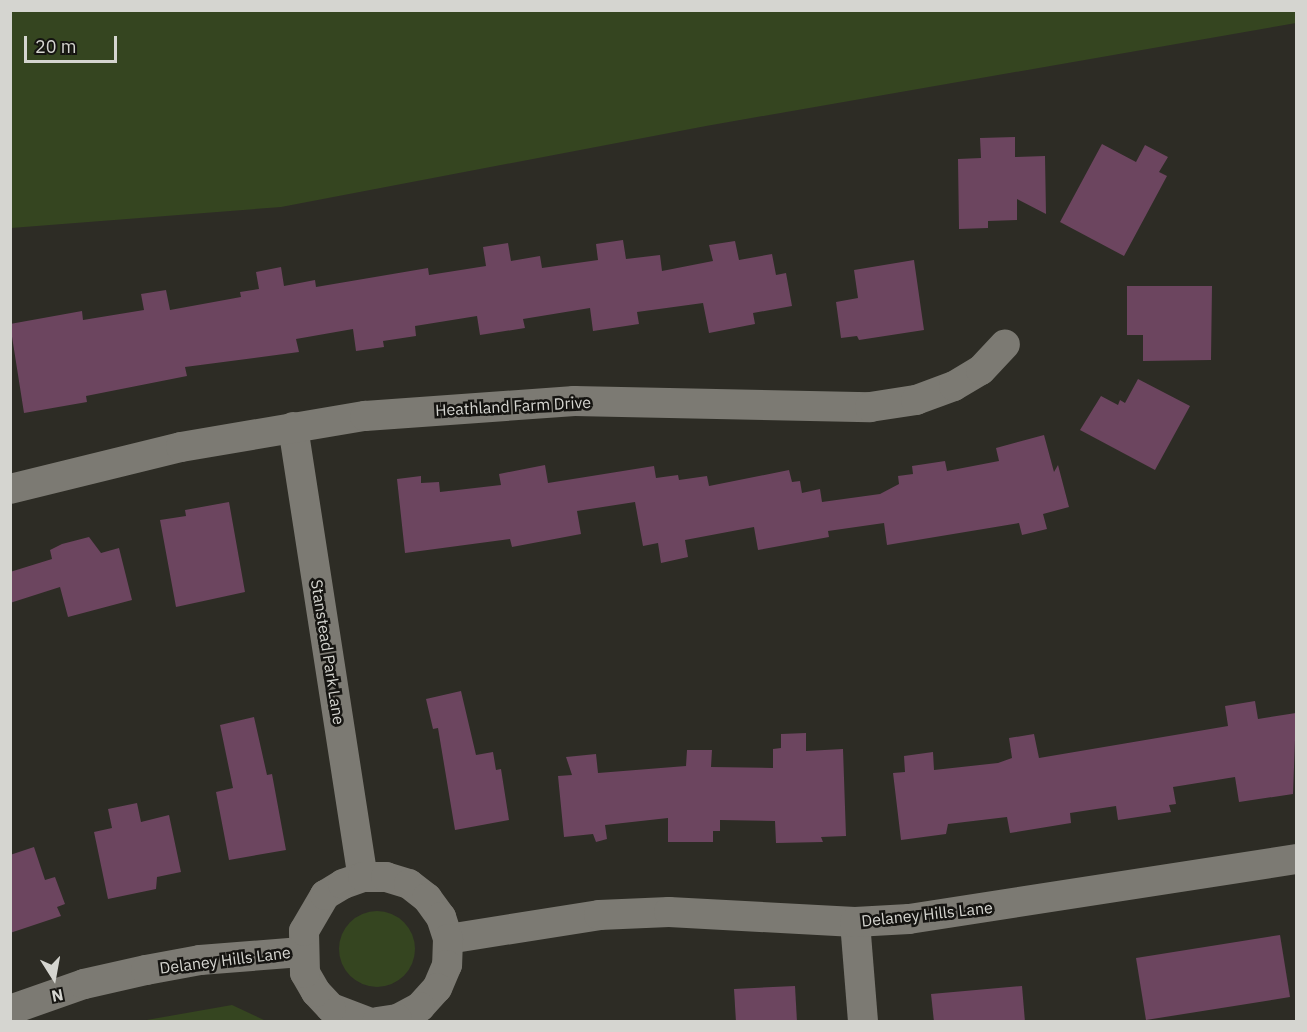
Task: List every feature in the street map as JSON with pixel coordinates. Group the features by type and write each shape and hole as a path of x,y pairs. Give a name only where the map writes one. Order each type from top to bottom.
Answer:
{"street":[{"name":"Heathland Farm Drive","path":"10,489 181,447 365,416 574,401 870,407 916,400 954,386 981,370 1005,344"},
{"name":"Stanstead Park Lane","path":"293,427 363,877"},
{"name":"Delaney Hills Lane","path":"448,939 599,915 669,912 855,922 965,913 1296,859"},
{"path":"368,1022 331,1008 316,992 305,973 302,952 304,931 325,896 363,877 386,877 409,884 427,898 441,917 448,939 447,965 437,988 420,1008 397,1019 378,1022"},
{"path":"855,922 863,1022"},
{"name":"Delaney Hills Lane","path":"10,1010 84,984 146,970 200,960 302,952"}],"green space":[{"path":"11,10 1296,10 1296,23 706,126 281,207 11,228"},
{"path":"377,911 392,914 404,922 412,934 415,949 412,964 404,976 392,984 377,987 362,984 350,976 342,964 339,949 342,934 350,922 362,914"},
{"path":"232,1005 266,1021 141,1021"}],"building":[{"path":"1015,137 1015,157 1045,156 1046,214 1017,199 1017,220 988,221 988,228 959,229 958,159 981,158 980,138"},
{"path":"1102,144 1136,162 1145,145 1168,157 1159,172 1167,176 1124,256 1060,222"},
{"path":"623,240 626,259 660,255 662,271 713,261 709,245 735,241 739,260 772,254 776,275 786,273 792,306 753,313 755,324 709,333 703,303 637,312 639,324 593,331 590,308 523,319 525,328 480,335 477,316 415,326 416,336 383,341 384,347 356,351 353,329 296,339 299,352 185,367 187,376 86,396 87,402 24,413 10,324 82,311 83,320 144,310 141,294 166,290 170,310 241,297 240,292 259,289 256,272 281,267 284,286 315,280 316,287 428,268 429,275 486,266 483,247 508,243 511,261 540,256 542,268 598,260 596,244"},
{"path":"914,260 924,330 859,340 857,336 841,338 836,302 858,298 854,270"},
{"path":"1127,286 1212,286 1211,360 1143,361 1143,335 1127,335"},
{"path":"1138,379 1190,406 1155,470 1080,430 1101,396 1118,405 1120,400 1125,403"},
{"path":"1044,435 1054,472 1058,465 1069,507 1043,514 1047,529 1022,535 1019,523 887,545 884,523 828,531 829,537 758,550 754,527 685,540 688,557 661,563 658,543 643,546 635,502 577,511 581,534 512,547 510,539 405,553 397,479 421,476 421,483 439,482 440,492 501,485 499,474 545,465 548,483 654,466 656,478 678,475 679,480 707,476 709,486 789,470 792,482 800,481 802,493 820,489 822,502 880,494 899,484 898,476 913,474 912,466 945,461 947,471 999,461 996,448"},
{"path":"229,502 245,592 176,607 160,520 186,516 185,510"},
{"path":"89,537 101,553 119,548 132,600 68,617 60,587 10,603 10,572 52,559 50,550 62,544"},
{"path":"461,691 476,755 493,752 496,770 501,769 509,820 455,830 438,728 433,729 426,699"},
{"path":"1255,701 1258,719 1296,713 1293,794 1239,802 1235,777 1173,787 1176,804 1169,805 1171,812 1118,820 1116,806 1070,813 1071,823 1010,833 1007,817 948,824 946,834 901,840 893,773 905,772 904,756 933,752 934,770 998,763 1012,758 1009,738 1034,734 1039,758 1228,726 1225,706"},
{"path":"254,717 267,775 272,774 286,850 229,860 216,792 233,788 220,725"},
{"path":"806,733 806,751 843,749 846,836 821,837 823,842 776,843 775,821 720,820 720,831 713,831 713,842 668,842 668,818 605,825 607,839 596,842 593,834 564,837 558,776 572,775 566,757 596,754 598,773 686,766 687,750 712,750 711,767 773,768 773,749 781,748 781,734"},
{"path":"137,803 141,822 169,815 181,872 157,877 156,889 108,899 94,832 112,828 108,809"},
{"path":"34,847 45,880 55,877 65,904 57,907 61,916 10,933 10,855"},
{"path":"1280,935 1290,997 1146,1020 1136,958"},
{"path":"795,986 797,1022 736,1022 734,989"},
{"path":"1022,986 1025,1022 934,1022 931,994"}]}
